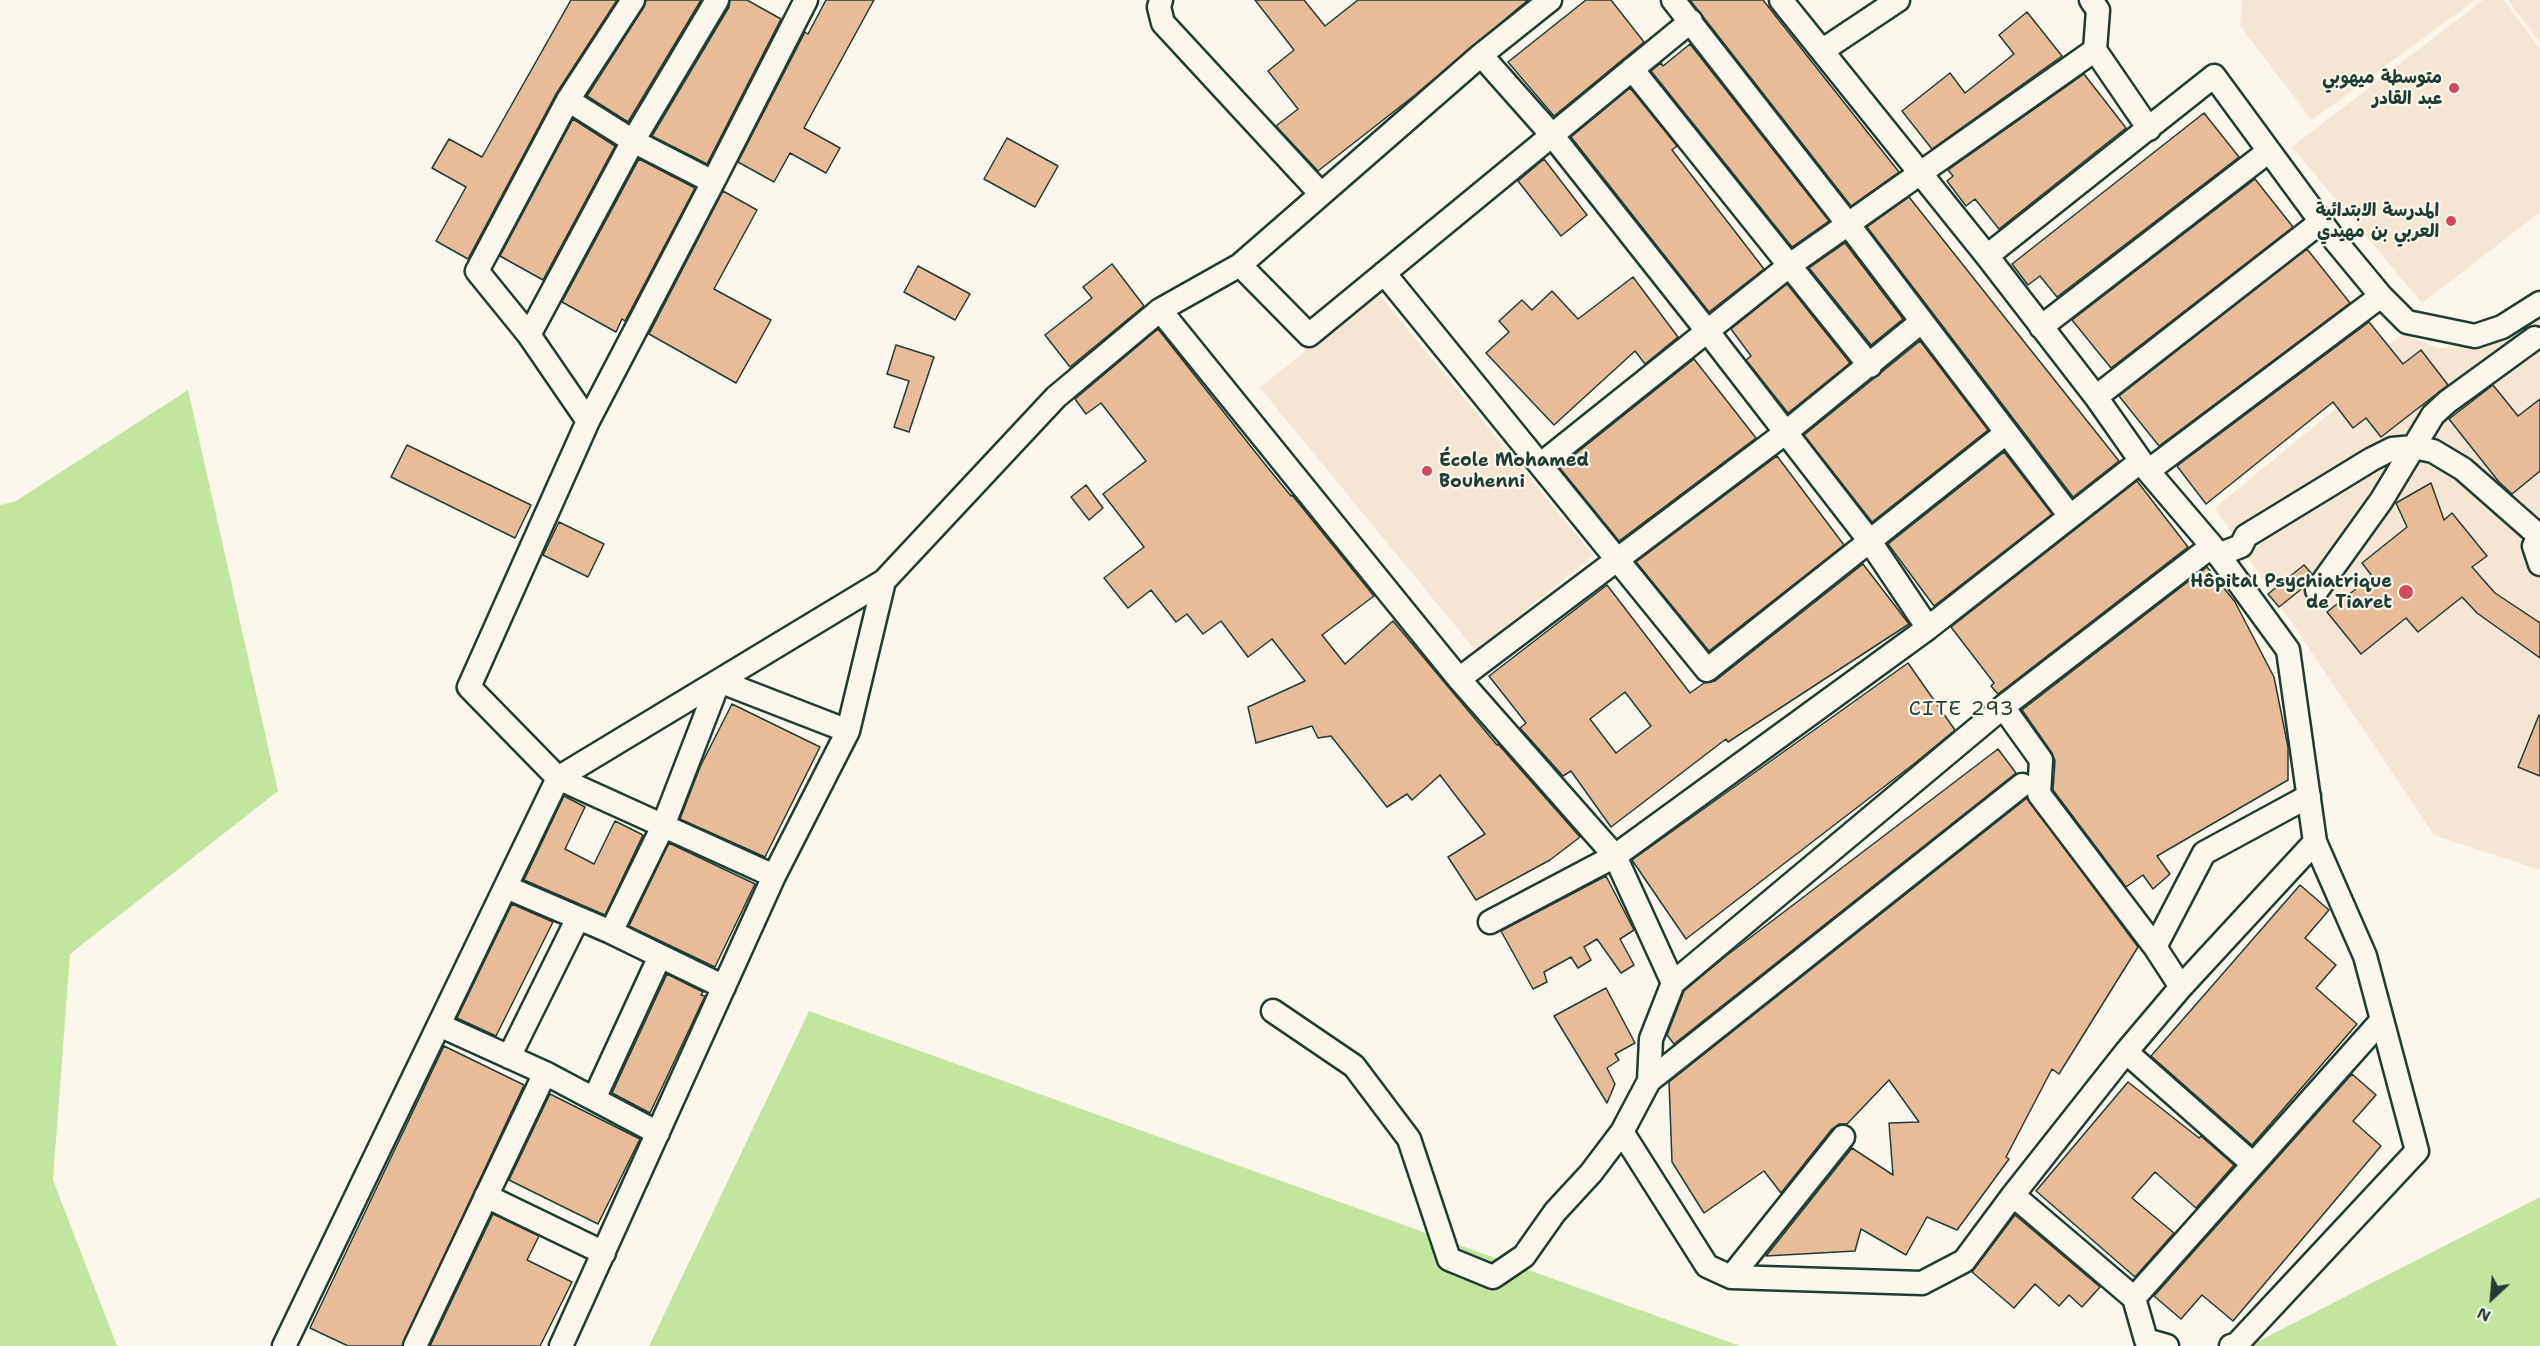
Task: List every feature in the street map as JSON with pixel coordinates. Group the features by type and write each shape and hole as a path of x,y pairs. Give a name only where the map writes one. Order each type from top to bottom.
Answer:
{"street":[{"path":"588,421 529,335 477,271 568,100 633,0"},
{"path":"529,335 633,141 717,0"},
{"path":"774,876 558,778 469,687 588,421 806,0"},
{"path":"1161,0 1159,7 1163,23 1321,194"},
{"path":"291,1344 439,1025 558,778 884,581 1056,397 1160,310 1240,265 1481,55 1550,0"},
{"path":"1673,0 1848,224 2070,516"},
{"path":"1822,50 1898,0"},
{"path":"1784,1 1987,256 2096,397 2144,466 2215,550 2288,650 2315,842 2365,956 2417,1151 2237,1344 2231,1346"},
{"path":"2097,3 2095,50 2149,129"},
{"path":"1240,265 1309,335 1691,21"},
{"path":"1541,464 1790,265 1921,175 2095,50"},
{"path":"1481,55 1552,135 1708,332 1869,540 1928,628"},
{"path":"1632,69 1870,366"},
{"path":"1987,256 2214,76 2332,238 2381,296 2407,322 2475,336 2502,327 2540,303"},
{"path":"568,100 633,141 713,182"},
{"path":"2041,327 2269,151"},
{"path":"2096,397 2322,222"},
{"path":"1384,273 1707,670 2006,433"},
{"path":"1490,922 1615,856 1928,628 2070,516 2144,466 2381,296"},
{"path":"1160,310 1459,678 1615,856 1673,984"},
{"path":"1459,678 1785,433 1870,366 1921,322"},
{"path":"2317,590 2381,501 2433,415 2447,402 2535,338"},
{"path":"1649,1081 1651,1039 1673,984 2003,707 2215,550 2241,546 2246,537 2372,459 2392,449 2413,447 2433,451 2463,469 2539,534 2534,546 2540,564"},
{"path":"561,1346 774,876 848,731 884,581"},
{"path":"719,681 848,731"},
{"path":"611,932 663,826 719,681"},
{"path":"2003,707 2041,760 2039,794 2155,947 2181,987"},
{"path":"1273,1011 1354,1066 1409,1139 1449,1259 1493,1277 1524,1256 1554,1212 1591,1173 1622,1132 1649,1081 2022,785"},
{"path":"2155,947 2204,853 2308,796"},
{"path":"1622,1132 1707,1266 1731,1277 1922,1283 1964,1262 2013,1195 2126,1052 2181,987 2315,842"},
{"path":"506,887 611,932 724,987"},
{"path":"509,1057 578,918"},
{"path":"594,1099 660,956"},
{"path":"2134,1299 2382,1020"},
{"path":"439,1025 545,1073 658,1133"},
{"path":"2126,1052 2253,1164"},
{"path":"415,1346 545,1073"},
{"path":"1731,1277 1842,1137"},
{"path":"2013,1195 2134,1299 2146,1340 2167,1346"},
{"path":"486,1196 604,1252"}],"shaded area":[{"path":"2242,0 2475,0 2312,120 2240,26"},
{"name":"متوسطة ميهوبي عبد القادر","path":"2483,0 2504,0 2540,49 2540,212 2422,303 2292,147"},
{"path":"2508,0 2540,0 2540,43"},
{"name":"École Mohamed Bouhenni","path":"1377,292 1593,555 1476,651 1260,388"},
{"name":"Hôpital Psychiatrique de Tiaret","path":"2540,305 2540,870 2434,835 2215,508 2369,381 2359,367 2403,334 2438,348 2472,347 2508,330"}],"green space":[{"path":"188,390 278,791 70,954 53,1180 117,1346 0,1346 0,505 16,501"},
{"path":"809,1011 1740,1346 649,1346"},
{"path":"2540,1197 2540,1346 2249,1346"}],"building":[{"path":"571,0 617,0 556,94 468,259 436,241 466,187 432,168 449,139 482,157"},
{"path":"646,0 701,0 628,122 587,96 644,7"},
{"path":"730,0 747,0 781,19 707,164 652,136 729,7"},
{"path":"826,0 874,0 804,128 840,148 826,173 790,153 774,182 738,162 805,32 808,34"},
{"path":"1255,0 1304,0 1325,26 1358,0 1528,0 1415,95 1318,171 1276,126 1298,109 1268,71 1294,50"},
{"path":"1586,0 1611,0 1644,42 1554,116 1508,62"},
{"path":"1690,0 1763,0 1899,172 1851,206"},
{"path":"2027,12 2062,56 1932,149 1902,111 1950,73 1965,93 2014,54 1999,35"},
{"path":"1690,44 1829,221 1792,247 1651,71 1661,63 1663,66"},
{"path":"2084,74 2126,128 1999,229 1975,199 1966,206 1947,181 1953,176 1948,170"},
{"path":"1630,88 1677,146 1672,150 1764,269 1709,312 1571,137"},
{"path":"2204,113 2239,157 2057,297 2040,276 2028,285 2012,264"},
{"path":"573,119 615,146 543,280 500,256"},
{"path":"1007,138 1058,166 1035,207 984,179"},
{"path":"639,159 695,188 625,321 622,319 616,332 562,302"},
{"path":"1544,159 1587,215 1561,236 1518,181"},
{"path":"2255,179 2293,227 2111,368 2072,320"},
{"path":"723,191 757,210 714,289 771,320 736,383 649,334"},
{"path":"1909,197 2119,461 2073,497 1867,227"},
{"path":"1845,243 1903,319 1871,345 1809,268"},
{"path":"2307,249 2350,303 2159,446 2119,396"},
{"path":"1112,264 1144,306 1070,367 1045,335 1092,298 1083,287"},
{"path":"918,266 970,294 955,320 904,292"},
{"path":"1633,277 1678,337 1645,364 1635,351 1554,425 1486,353 1509,332 1499,321 1522,300 1532,310 1552,291 1578,319"},
{"path":"1787,284 1850,363 1788,413 1746,360 1751,356 1731,329"},
{"path":"2369,322 2403,364 2421,350 2448,385 2381,437 2366,418 2353,428 2333,402 2206,504 2177,466"},
{"path":"1158,329 1264,463 1374,596 1322,635 1345,664 1393,621 1497,745 1580,837 1550,860 1476,900 1448,857 1485,834 1440,775 1412,800 1407,794 1387,807 1331,736 1318,738 1312,726 1256,743 1248,707 1305,681 1272,639 1248,657 1221,621 1203,634 1187,614 1176,622 1151,590 1128,608 1104,578 1144,547 1103,494 1146,461 1101,403 1086,414 1075,399"},
{"path":"1920,341 1988,430 1872,522 1804,435"},
{"path":"896,345 934,357 909,432 894,427 909,381 887,374"},
{"path":"1694,359 1756,438 1619,541 1559,467"},
{"path":"2493,385 2518,416 2540,399 2540,471 2512,494 2499,482 2449,419"},
{"path":"407,445 531,505 515,538 391,477"},
{"path":"2004,452 2052,514 1934,606 1888,544"},
{"path":"1777,456 1844,545 1709,651 1636,562"},
{"path":"2137,481 2188,547 1998,694 1991,686 1994,683 1951,627"},
{"path":"2431,483 2444,520 2452,513 2487,556 2472,567 2495,593 2540,623 2540,658 2477,613 2462,597 2418,632 2406,618 2361,654 2327,612 2372,576 2362,563 2407,527 2396,503"},
{"path":"1086,485 1103,508 1089,520 1071,497"},
{"path":"559,522 604,544 588,577 543,555"},
{"path":"1863,564 1909,624 1728,742 1726,739 1611,827 1571,771 1563,776 1520,728 1526,723 1489,676 1607,585 1690,693 1704,683 1715,681","holes":["1625,692 1651,726 1616,753 1590,719"]},
{"path":"2304,565 2312,574 2304,587 2279,607 2268,594"},
{"path":"2207,567 2235,602 2274,677 2288,747 2288,780 2157,856 2170,874 2153,889 2143,875 2126,887 2053,790 2055,761 2052,753 2022,710"},
{"path":"1908,663 1955,730 1686,939 1632,860"},
{"path":"732,704 820,747 765,857 680,819 700,767"},
{"path":"2540,716 2540,776 2518,767"},
{"path":"1998,749 2016,773 1674,1044 1667,1035 1684,991 1726,956"},
{"path":"564,796 585,807 565,849 594,864 615,821 643,835 605,915 524,880"},
{"path":"2027,798 2138,947 2059,1074 2052,1069 2006,1157 2009,1159 1957,1230 1927,1217 1906,1255 1861,1229 1855,1251 1766,1256 1852,1148 1893,1175 1889,1123 1919,1122 1889,1080 1847,1124 1839,1124 1832,1129 1781,1193 1764,1171 1704,1213 1672,1162 1669,1082"},
{"path":"669,843 755,884 715,967 629,926"},
{"path":"1606,876 1634,930 1620,939 1634,965 1621,973 1597,939 1584,947 1591,960 1578,968 1571,957 1544,972 1547,982 1533,989 1501,931"},
{"path":"2300,885 2329,910 2305,938 2336,965 2316,988 2357,1024 2252,1145 2151,1056"},
{"path":"512,904 553,922 496,1036 457,1018"},
{"path":"667,974 703,992 701,995 705,996 650,1113 612,1093"},
{"path":"1606,988 1635,1043 1615,1054 1619,1060 1607,1068 1615,1084 1607,1103 1554,1016"},
{"path":"444,1046 524,1085 402,1346 348,1346 310,1328"},
{"path":"2352,1074 2376,1095 2353,1121 2381,1146 2233,1321 2202,1295 2181,1319 2154,1296"},
{"path":"2128,1082 2199,1138 2201,1136 2234,1165 2196,1208 2155,1172 2132,1198 2174,1233 2135,1277 2036,1191"},
{"path":"550,1094 640,1139 598,1224 509,1180"},
{"path":"493,1214 539,1236 527,1260 572,1282 540,1346 430,1346"},
{"path":"2015,1215 2100,1287 2082,1307 2069,1295 2059,1306 2035,1284 2014,1308 1972,1272"}],"place":[{"name":"متوسطة ميهوبي عبد القادر","path":"2454,88"},
{"name":"المدرسة الابتدائية العربي بن مهيدي","path":"2451,221"},
{"name":"École Mohamed Bouhenni","path":"1427,471"},
{"name":"Hôpital Psychiatrique de Tiaret","path":"2406,592"}],"district":[{"name":"CITE 293","path":"1962,710"}]}
